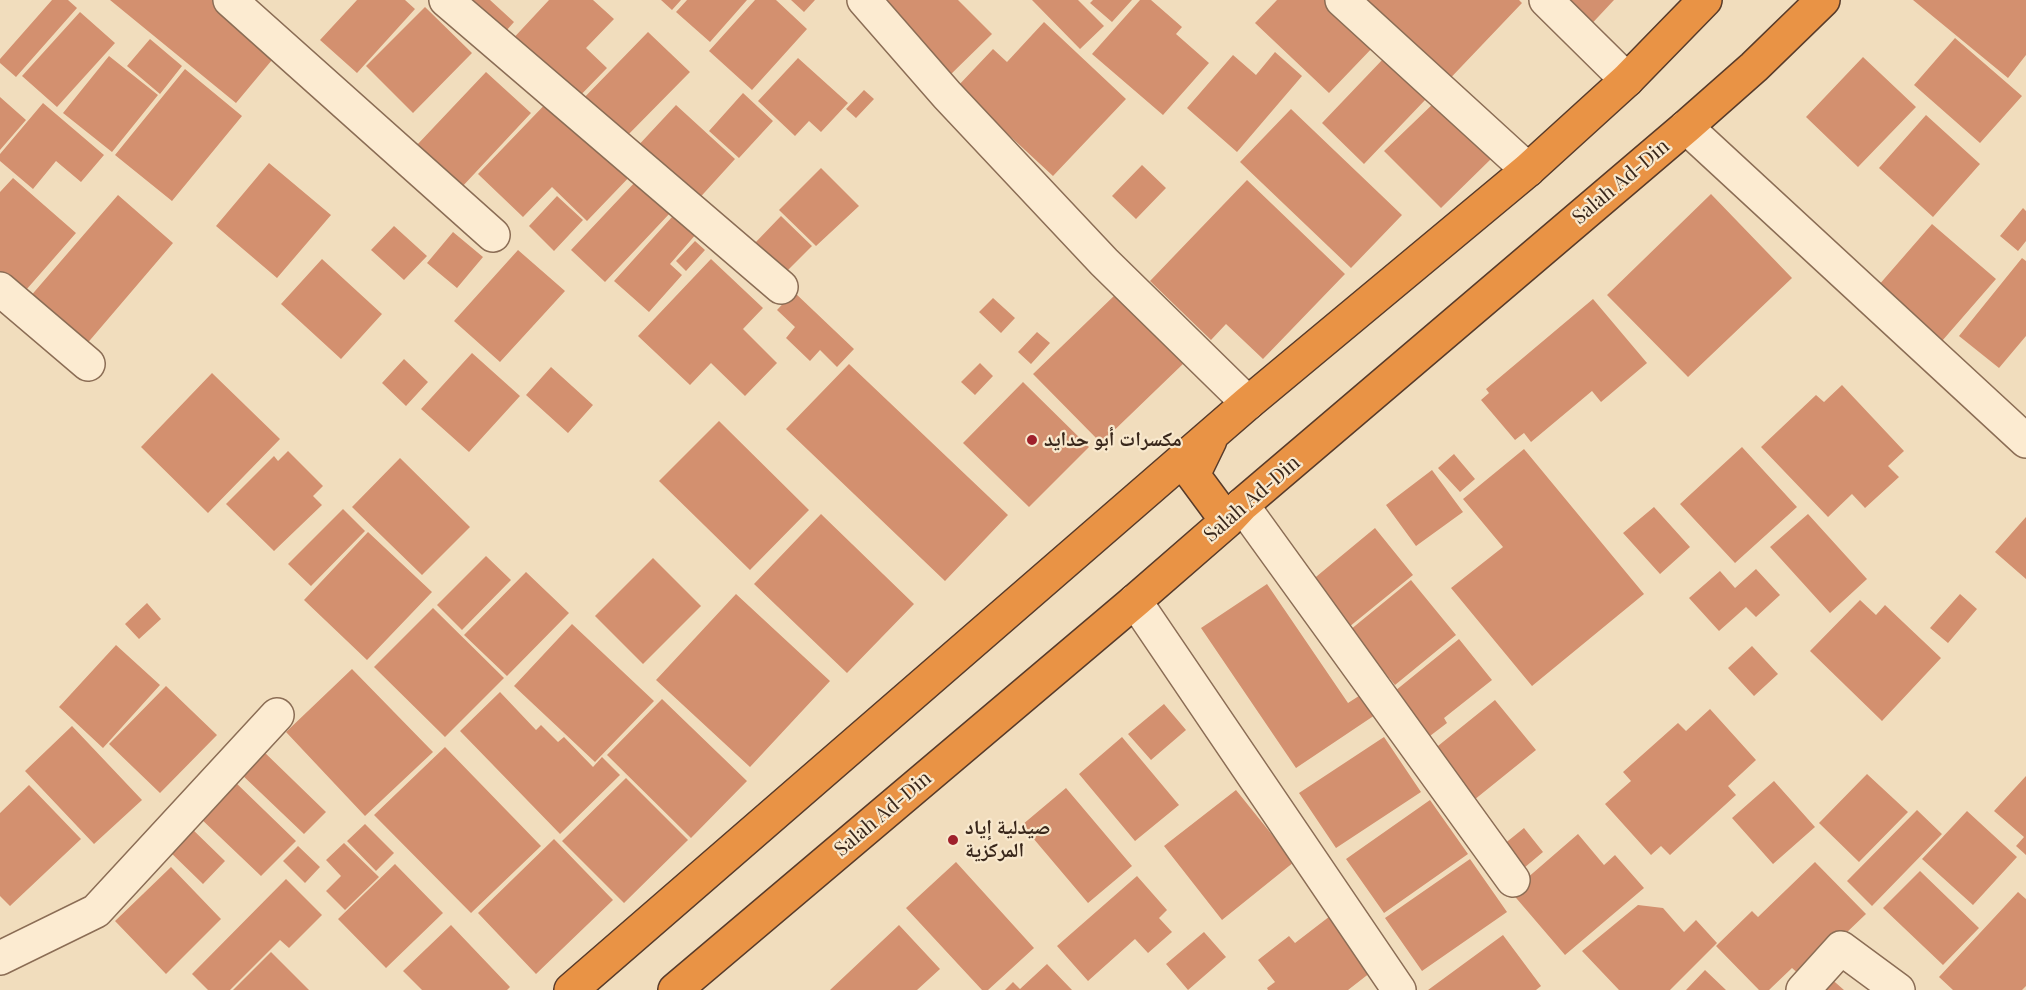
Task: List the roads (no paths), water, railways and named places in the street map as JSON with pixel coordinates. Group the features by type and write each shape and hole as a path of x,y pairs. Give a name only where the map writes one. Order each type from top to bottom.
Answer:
{"highway":[{"path":"571,990 1248,403 1528,170 1627,80 1705,0"},
{"name":"Salah Ad-Din","path":"675,990 1135,601 1686,127 1754,67 1822,0"},
{"path":"1212,435 1192,475 1235,513"}],"street":[{"path":"230,0 493,235"},
{"path":"446,0 781,287"},
{"path":"864,0 947,95 1104,262 1248,403"},
{"path":"1342,0 1528,170"},
{"path":"1546,0 1627,80"},
{"path":"1686,127 2026,441"},
{"path":"0,289 88,364"},
{"path":"1235,513 1513,880"},
{"path":"1135,601 1399,990"},
{"path":"0,958 96,911 277,715"},
{"path":"1803,990 1841,948 1898,990"}],"place":[{"name":"مكسرات أبو حدايد","path":"1032,440"},
{"name":"صيدلية إياد المركزية","path":"953,840"}]}
